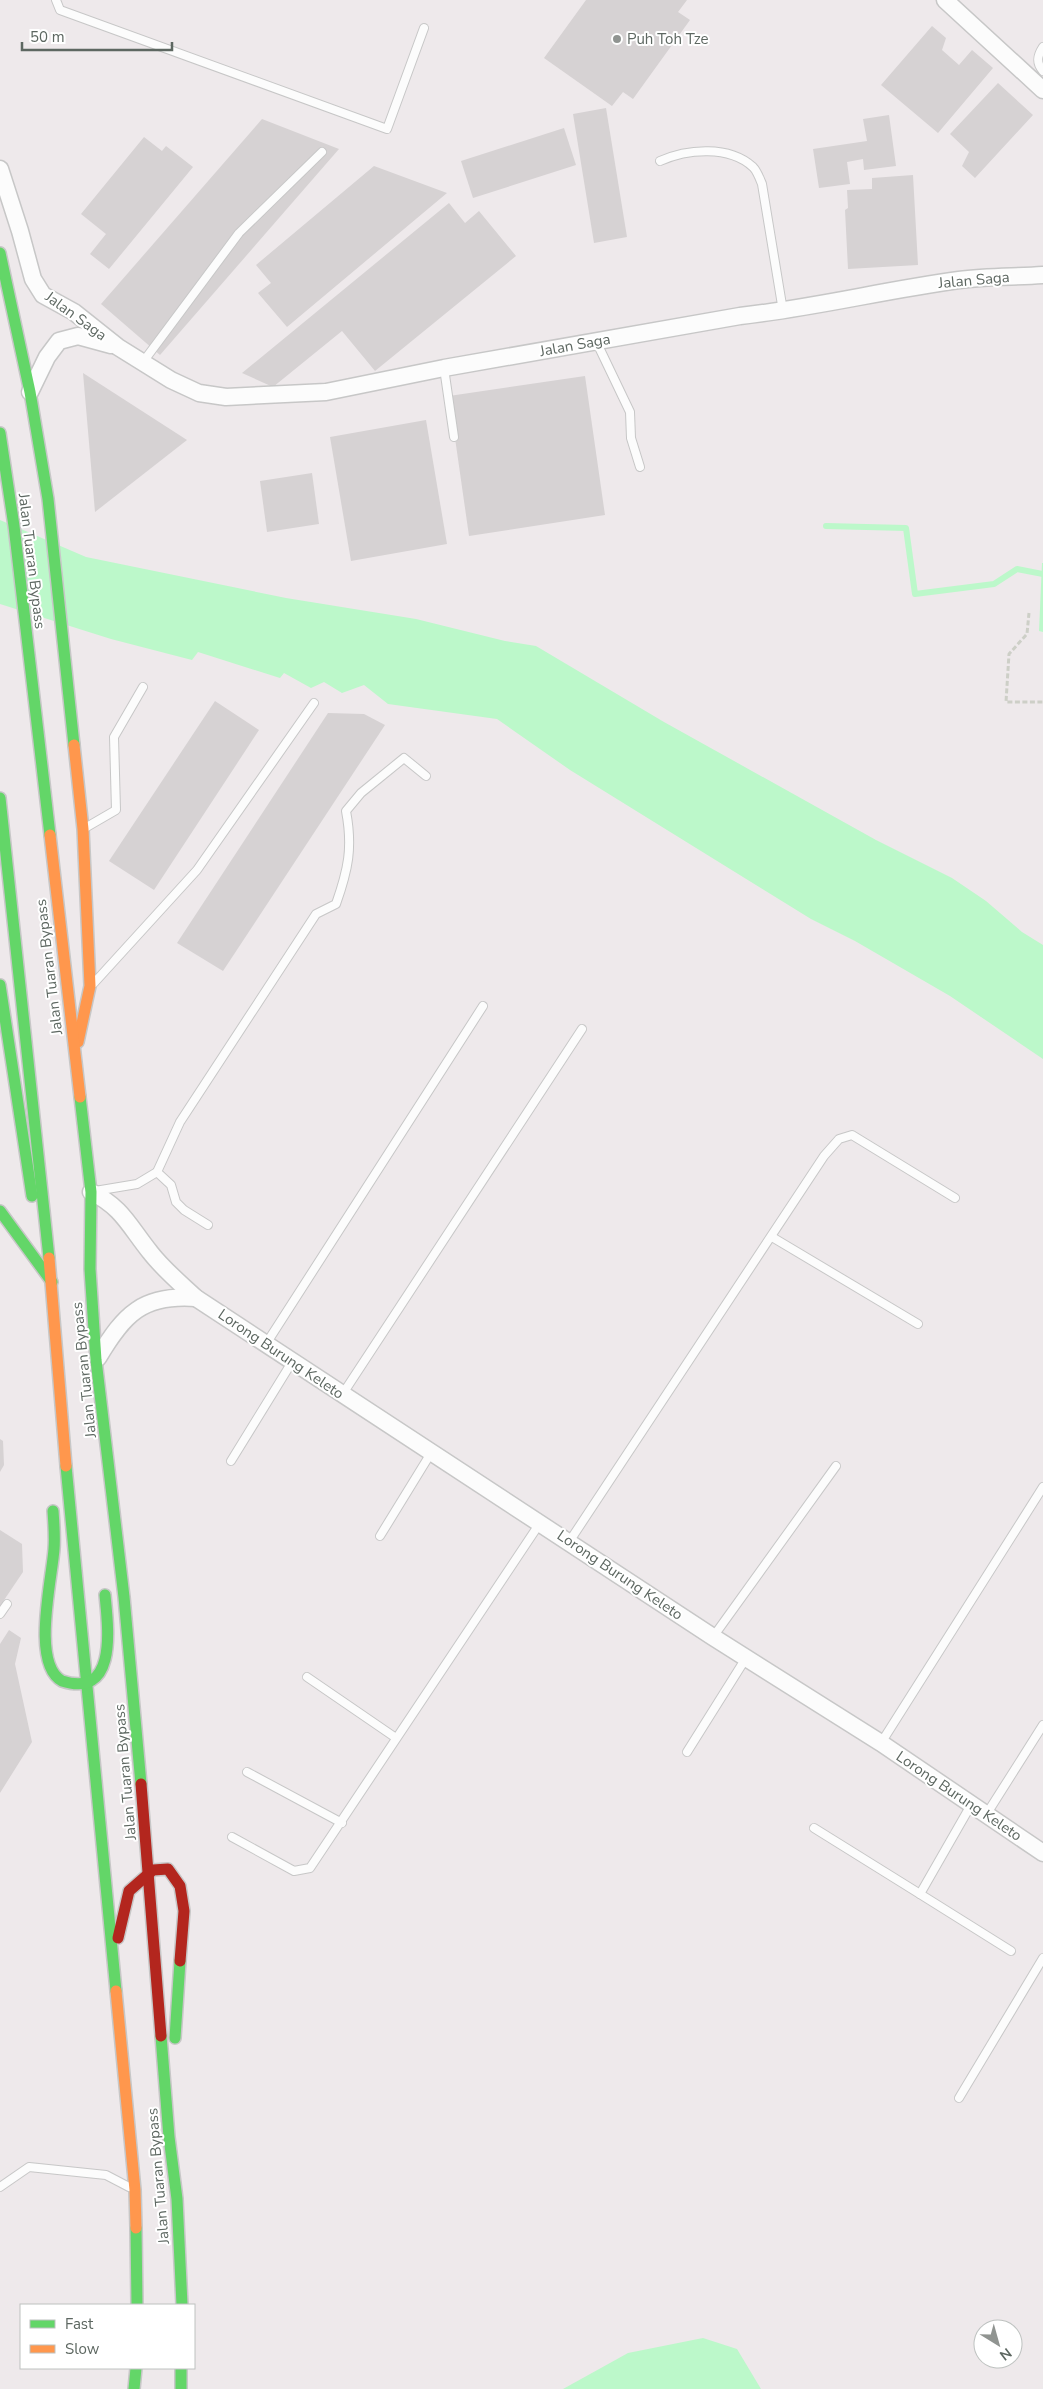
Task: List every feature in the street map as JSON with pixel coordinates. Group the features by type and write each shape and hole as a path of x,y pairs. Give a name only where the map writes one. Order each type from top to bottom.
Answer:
{"main road":[{"path":"0,253 30,392 48,499 83,829 90,986 74,1056"},
{"name":"Jalan Tuaran Bypass","path":"0,433 14,526 91,1192 90,1269 96,1360 124,1597 149,1873 169,2137 177,2199 182,2304"},
{"name":"Jalan Tuaran Bypass","path":"0,798 52,1282 67,1475 135,2190 137,2304"},
{"path":"0,985 27,1177 52,1282"},
{"path":"0,1080 11,1065"},
{"path":"0,1211 52,1282"},
{"path":"88,1402 96,1360"},
{"path":"67,1475 53,1507 55,1547 45,1637 50,1670 56,1678 67,1684 87,1683 98,1676 107,1650 108,1636 104,1586"},
{"path":"112,1951 121,1932 129,1891 153,1870 168,1869 180,1886 184,1911 175,2046 164,2070"},
{"path":"134,2389 136,2369"},
{"path":"181,2369 181,2389"}],"street":[{"path":"945,0 1043,90"},
{"name":"Jalan Saga","path":"0,169 20,230 33,279 42,295 74,312 118,347 186,388 199,393 226,397 326,392 444,368 740,316 784,311 899,289 961,280 1043,275"},
{"name":"Jalan Saga","path":"30,392 47,357 59,341 78,336 118,347"},
{"name":"Lorong Burung Keleto","path":"91,1192 109,1200 126,1218 150,1252 196,1298 713,1637 881,1743 1043,1853"},
{"path":"96,1360 113,1332 125,1320 151,1301 172,1296 196,1298"}],"lane":[{"path":"56,0 60,10 387,129 424,28"},
{"path":"1043,47 1038,53 1038,62 1043,71"},
{"path":"660,161 676,154 698,151 738,157 754,168 762,184 784,311"},
{"path":"143,362 239,233 322,152"},
{"path":"596,341 630,412 631,438 640,467"},
{"path":"444,368 454,437"},
{"path":"83,829 116,810 114,738 143,687"},
{"path":"90,986 100,979 197,870 314,703"},
{"path":"91,1192 137,1184 157,1172 180,1122 316,914 336,904 348,870 350,830 346,811 362,793 404,758 426,776"},
{"path":"266,1344 483,1006"},
{"path":"342,1395 582,1029"},
{"path":"569,1542 824,1156 839,1139 852,1135 955,1198"},
{"path":"157,1172 171,1185 176,1202 184,1210 208,1225"},
{"path":"772,1237 918,1324"},
{"path":"232,1461 292,1362"},
{"path":"380,1536 431,1453"},
{"path":"713,1637 836,1466"},
{"path":"881,1743 1043,1487"},
{"path":"232,1837 294,1871 310,1868 342,1823 396,1738 540,1522"},
{"path":"0,1614 7,1604"},
{"path":"687,1752 746,1658"},
{"path":"307,1677 396,1738"},
{"path":"986,1815 1043,1725"},
{"path":"247,1772 342,1823"},
{"path":"920,1894 971,1805"},
{"path":"814,1828 1010,1951"},
{"path":"959,2098 1043,1958"},
{"path":"0,2187 30,2167 106,2175 135,2190"}],"path":[{"path":"1029,612 1028,634 1009,654 1006,702 1043,702"}],"shaded area":[{"path":"0,520 86,557 286,598 416,619 505,641 536,646 664,722 876,840 952,878 986,901 1022,932 1043,945 1043,1059 950,996 855,941 811,919 570,770 497,719 388,704 364,685 342,693 324,682 311,688 284,673 280,678 198,652 192,660 111,639 0,604"},
{"path":"1043,563 1043,632 1039,631"},
{"path":"703,2338 737,2349 761,2389 563,2389 628,2353"}],"building":[{"name":"Puh Toh Tze","path":"586,0 687,0 678,12 690,20 633,99 623,92 612,106 544,58"},
{"path":"932,26 946,38 942,50 959,65 972,50 993,68 938,133 881,85"},
{"path":"998,83 1033,115 975,178 962,166 969,152 950,134"},
{"path":"606,108 627,237 594,243 573,114"},
{"path":"889,115 896,166 864,170 863,159 847,162 850,184 819,188 813,149 867,141 863,119"},
{"path":"262,119 339,149 160,355 101,304"},
{"path":"564,128 576,165 473,198 461,161"},
{"path":"144,137 162,151 166,146 193,167 109,269 90,254 106,234 81,214"},
{"path":"374,166 447,193 287,327 258,293 271,283 256,265"},
{"path":"913,175 918,265 848,269 845,210 848,208 847,190 872,189 872,178"},
{"path":"449,203 465,223 479,211 516,256 375,371 342,331 273,387 242,373"},
{"path":"83,373 187,440 95,512"},
{"path":"585,376 605,515 469,536 449,396"},
{"path":"426,420 447,544 351,561 330,437"},
{"path":"312,473 319,524 267,532 260,481"},
{"path":"215,701 259,730 154,890 109,861"},
{"path":"328,713 364,714 385,725 223,971 177,943"},
{"path":"0,1439 3,1441 4,1465 0,1472"},
{"path":"0,1530 22,1544 23,1572 0,1606"},
{"path":"9,1630 21,1638 15,1664 32,1742 0,1793 0,1644"}],"waterway":[{"path":"826,526 906,528 915,594 994,584 1017,569 1043,574"}],"traffic: fast":[{"path":"0,253 30,392 48,499 74,745"},
{"path":"0,433 14,526 50,835"},
{"path":"0,798 49,1258"},
{"path":"0,985 32,1196"},
{"path":"80,1097 91,1192 90,1269 96,1360 124,1597 141,1784"},
{"path":"0,1211 52,1282"},
{"path":"66,1466 116,1991"},
{"path":"53,1511 54,1544 47,1599 45,1640 47,1657 53,1672 62,1681 80,1684 93,1680 101,1670 106,1657 107,1641 105,1595"},
{"path":"175,2038 180,1961"},
{"path":"161,2036 169,2137 177,2199 182,2304"},
{"path":"136,2228 137,2304"},
{"path":"134,2389 136,2369"},
{"path":"181,2369 181,2389"}],"traffic: slow":[{"path":"74,745 83,829 90,986 78,1042"},
{"path":"50,835 80,1097"},
{"path":"49,1258 66,1466"},
{"path":"116,1991 135,2190 136,2228"}],"traffic: jam":[{"path":"141,1784 161,2036"},
{"path":"118,1938 129,1891 153,1870 168,1869 180,1886 184,1911 180,1961"}],"place":[{"name":"Puh Toh Tze","path":"617,39"}]}
